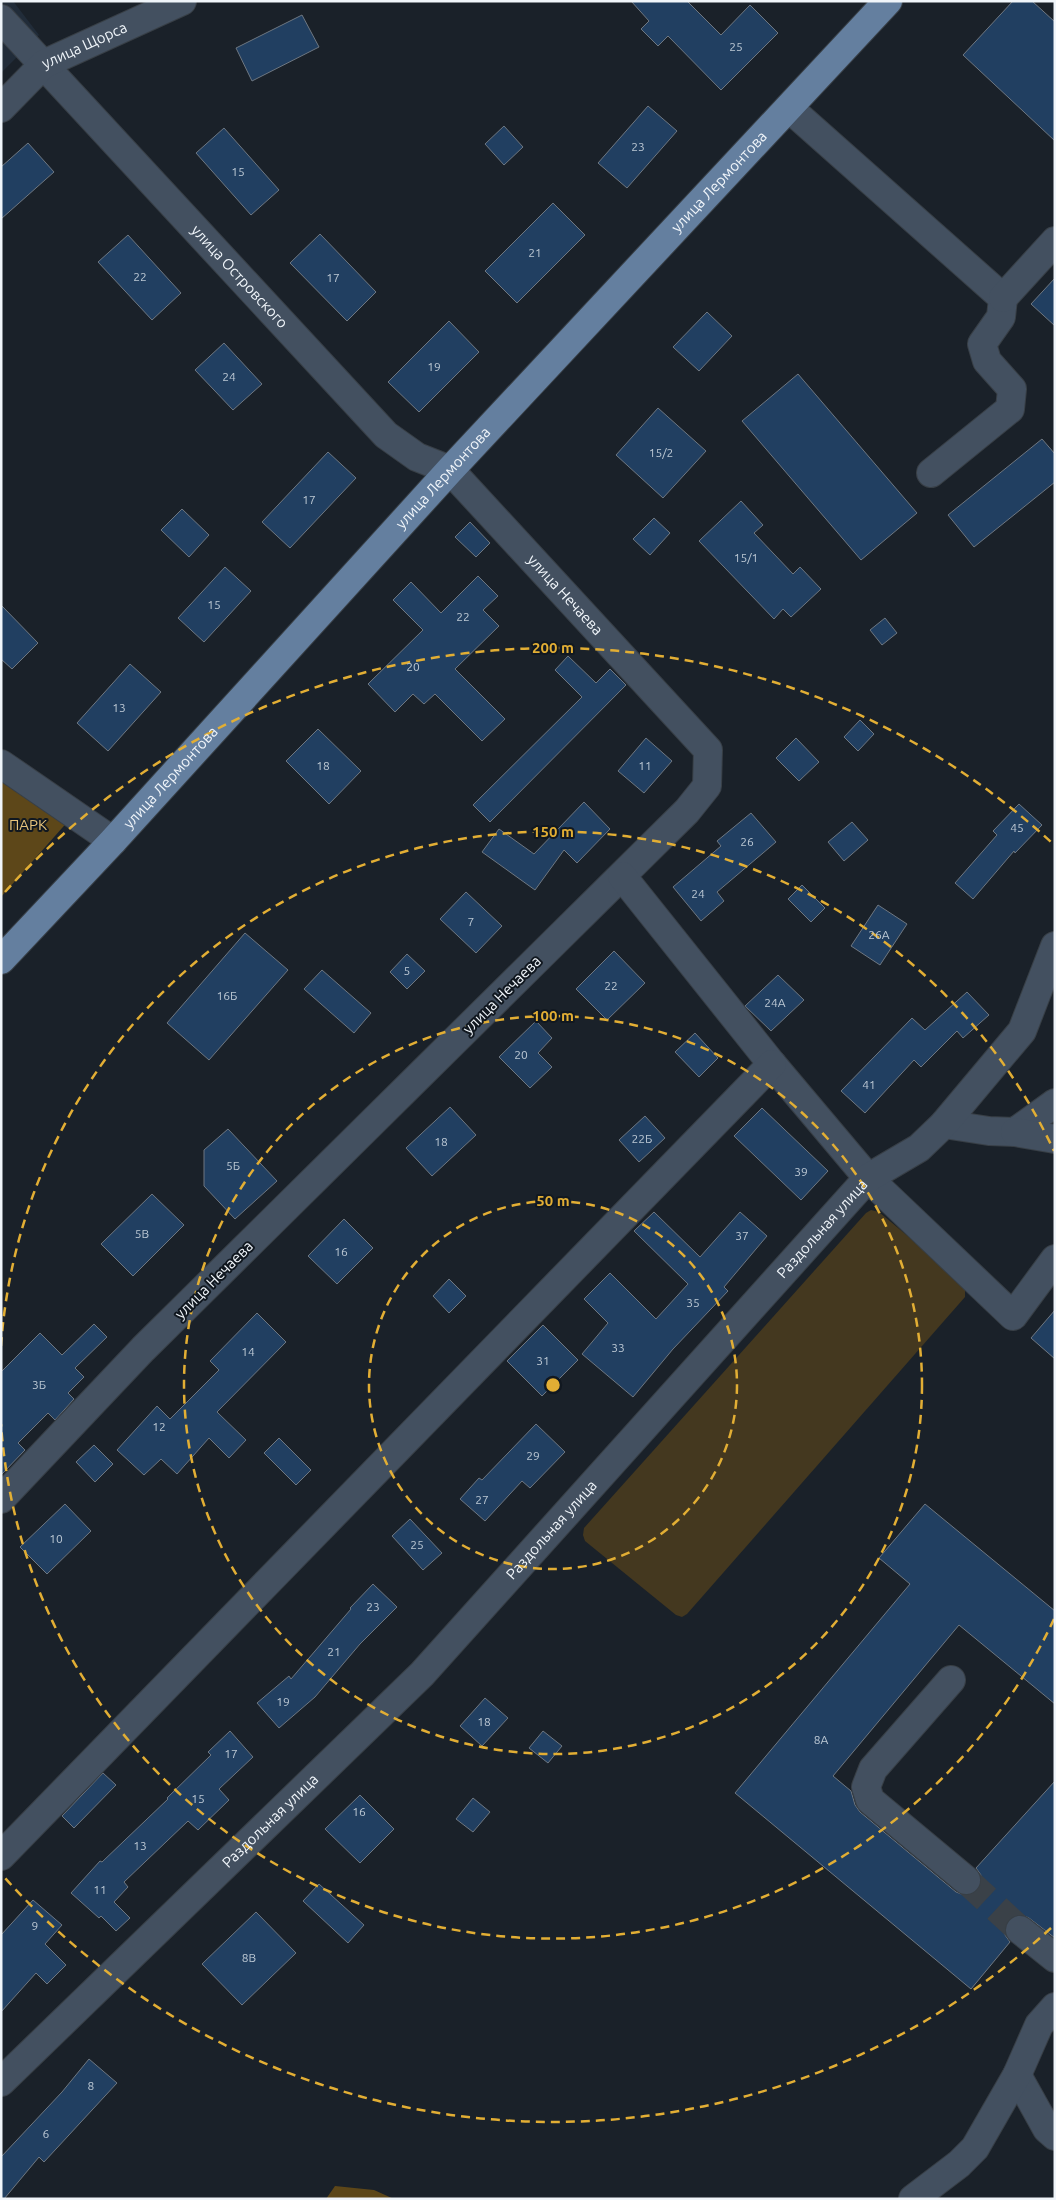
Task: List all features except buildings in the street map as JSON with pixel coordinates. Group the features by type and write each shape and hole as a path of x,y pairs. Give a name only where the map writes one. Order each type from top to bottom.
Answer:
{"main road":[{"name":"улица Лермонтова","path":"1,960 113,841 450,470 888,1"}],"street":[{"name":"улица Щорса","path":"1,108 44,64 182,1"},
{"name":"улица Островского","path":"1,19 386,435 417,457 450,470"},
{"path":"789,108 1003,298"},
{"path":"931,473 1010,409 1012,389 987,361 982,344 1002,317 1003,298 1055,241"},
{"name":"улица Нечаева","path":"1,1499 143,1349 622,876 687,811 707,786 708,750 450,470"},
{"path":"1,764 113,841"},
{"path":"622,876 772,1064 868,1178 1013,1316 1055,1259"},
{"name":"Раздольная улица","path":"1,2082 422,1674 868,1178 919,1148 944,1124 1022,1031 1055,946"},
{"path":"1,1856 772,1064"},
{"path":"1015,1132 1055,1104"},
{"path":"944,1124 989,1131 1015,1132 1055,1139"},
{"path":"951,1680 873,1769 866,1787 870,1800 966,1880"},
{"path":"1020,1930 1055,1958"},
{"path":"913,2199 959,2164 975,2148 1049,2023"},
{"path":"1018,2075 1047,2129 1055,2136"}],"shaded area":[{"path":"1,1 13,1 39,35 1,73"},
{"path":"871,1210 879,1212 965,1284 965,1297 687,1614 682,1617 676,1615 585,1541 583,1535 584,1528 866,1213"}],"green space":[{"name":"ПАРК","path":"1,770 70,819 1,897"},
{"path":"335,2186 374,2190 394,2199 326,2199"}],"tunnel":[{"path":"966,1880 1020,1930"}]}
